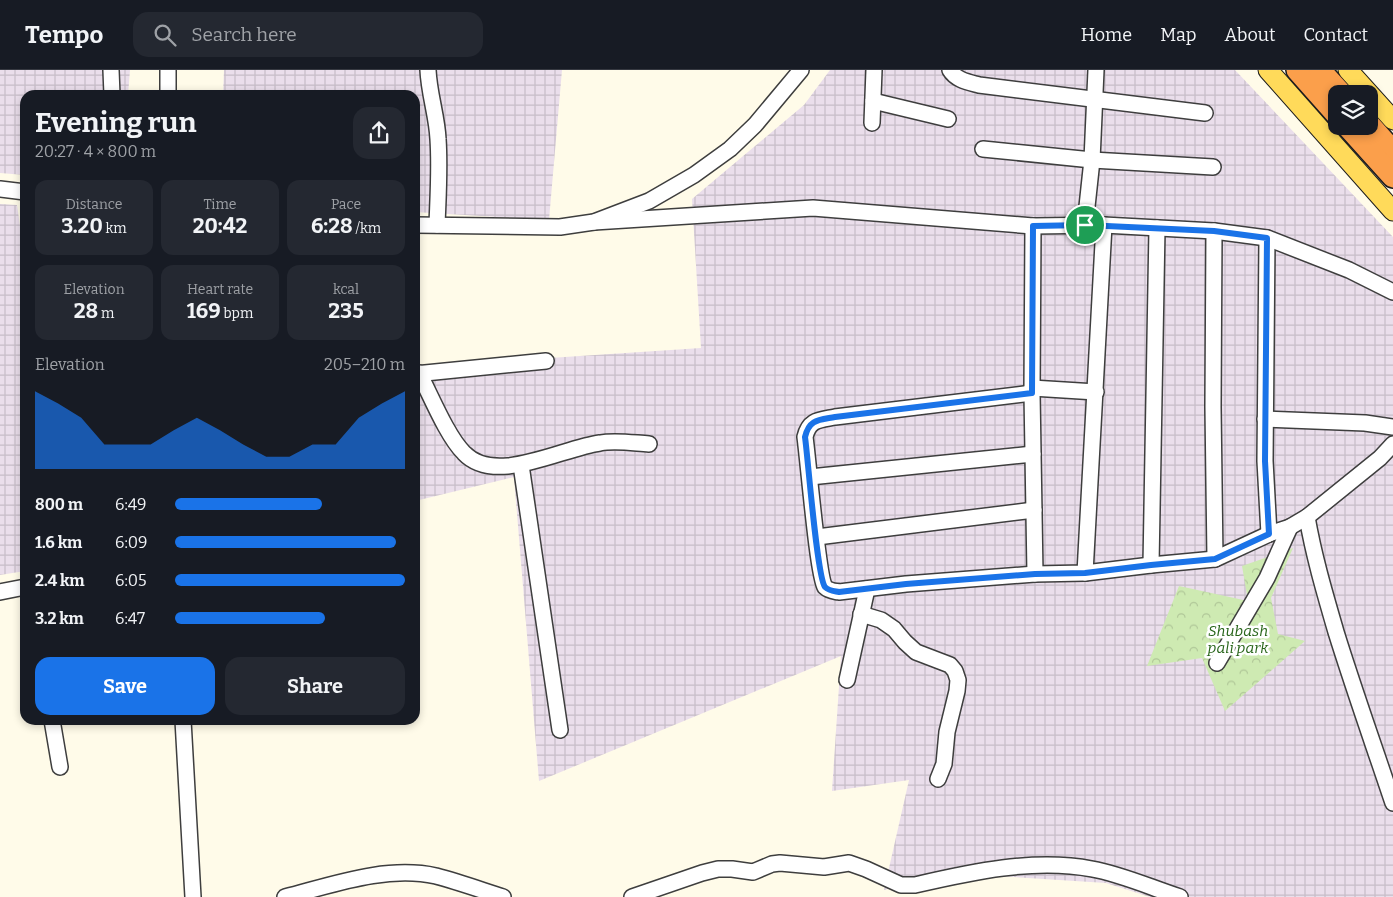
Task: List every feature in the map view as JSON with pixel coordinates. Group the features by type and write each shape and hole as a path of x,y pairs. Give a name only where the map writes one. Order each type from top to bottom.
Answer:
{"highway":[{"path":"1297,70 1328,105"},
{"path":"1320,70 1334,85"},
{"path":"1378,134 1393,151"},
{"path":"1355,135 1393,177"}],"main road":[{"path":"1268,70 1393,211"},
{"path":"1348,70 1393,120"}],"street":[{"path":"111,70 112,90"},
{"path":"168,70 168,90"},
{"path":"428,70 429,89 436,120 438,140 437,225"},
{"path":"594,222 649,201 694,175 730,149 756,125 801,70"},
{"path":"872,123 874,70"},
{"path":"950,70 952,74 964,82 979,85 1205,112"},
{"path":"1085,225 1092,160 1096,70"},
{"path":"873,101 948,119"},
{"path":"983,149 1092,160 1214,167"},
{"path":"0,189 20,191"},
{"path":"420,225 560,227 594,222 813,208 1033,226 1104,225 1214,231 1267,238 1348,270 1393,292"},
{"path":"1085,573 1104,225"},
{"path":"1033,226 1032,391 1035,574"},
{"path":"1151,565 1157,228"},
{"path":"1214,231 1212,407 1215,559"},
{"path":"1267,238 1265,419 1269,534"},
{"path":"420,374 546,361"},
{"path":"420,379 452,438 465,454 480,463 502,467 521,465 575,447 602,442 649,444"},
{"path":"1096,392 1032,391 818,420 811,424 805,437 822,581 826,587 831,591 839,592 1035,574 1085,573 1215,559 1269,534 1290,527 1307,517 1380,458 1393,444"},
{"path":"1265,419 1365,423 1393,427"},
{"path":"810,477 1033,454"},
{"path":"521,465 560,730"},
{"path":"816,537 1034,510"},
{"path":"1307,517 1313,553 1329,610 1393,803"},
{"path":"1217,663 1267,578 1290,527"},
{"path":"0,592 20,588"},
{"path":"847,680 867,589"},
{"path":"861,614 881,620 894,629 916,652 950,665 955,671 958,680 957,691 947,732 944,764 938,779"},
{"path":"53,725 60,767"},
{"path":"183,725 194,897"},
{"path":"632,897 718,869 753,872 772,864 780,863 824,867 849,863 901,885 915,886 1001,869 1050,864 1093,869 1180,897"},
{"path":"285,897 370,876 404,873 435,876 503,897"}],"shaded area":[{"path":"0,70 130,70 128,90 20,90 20,175 0,173"},
{"path":"224,70 562,70 549,220 420,212 420,90 223,90"},
{"path":"830,70 1235,70 1393,237 1393,897 1150,897 1106,883 952,873 884,890 909,780 832,791 841,656 539,781 514,477 420,500 420,367 701,348 692,199 804,105"},
{"path":"0,204 17,205 20,226 20,572 0,575"}],"green space":[{"name":"Shubash pali park","path":"1293,548 1271,598 1278,634 1305,641 1225,711 1202,658 1147,666 1179,586 1248,601 1242,566"}],"route":[{"path":"1085,225 1214,231 1267,238 1265,461 1269,534 1215,559 1085,573 1035,574 906,584 839,592 831,591 822,581 819,560 805,437 811,424 818,420 835,417 1032,393 1033,226 1085,225"}]}
